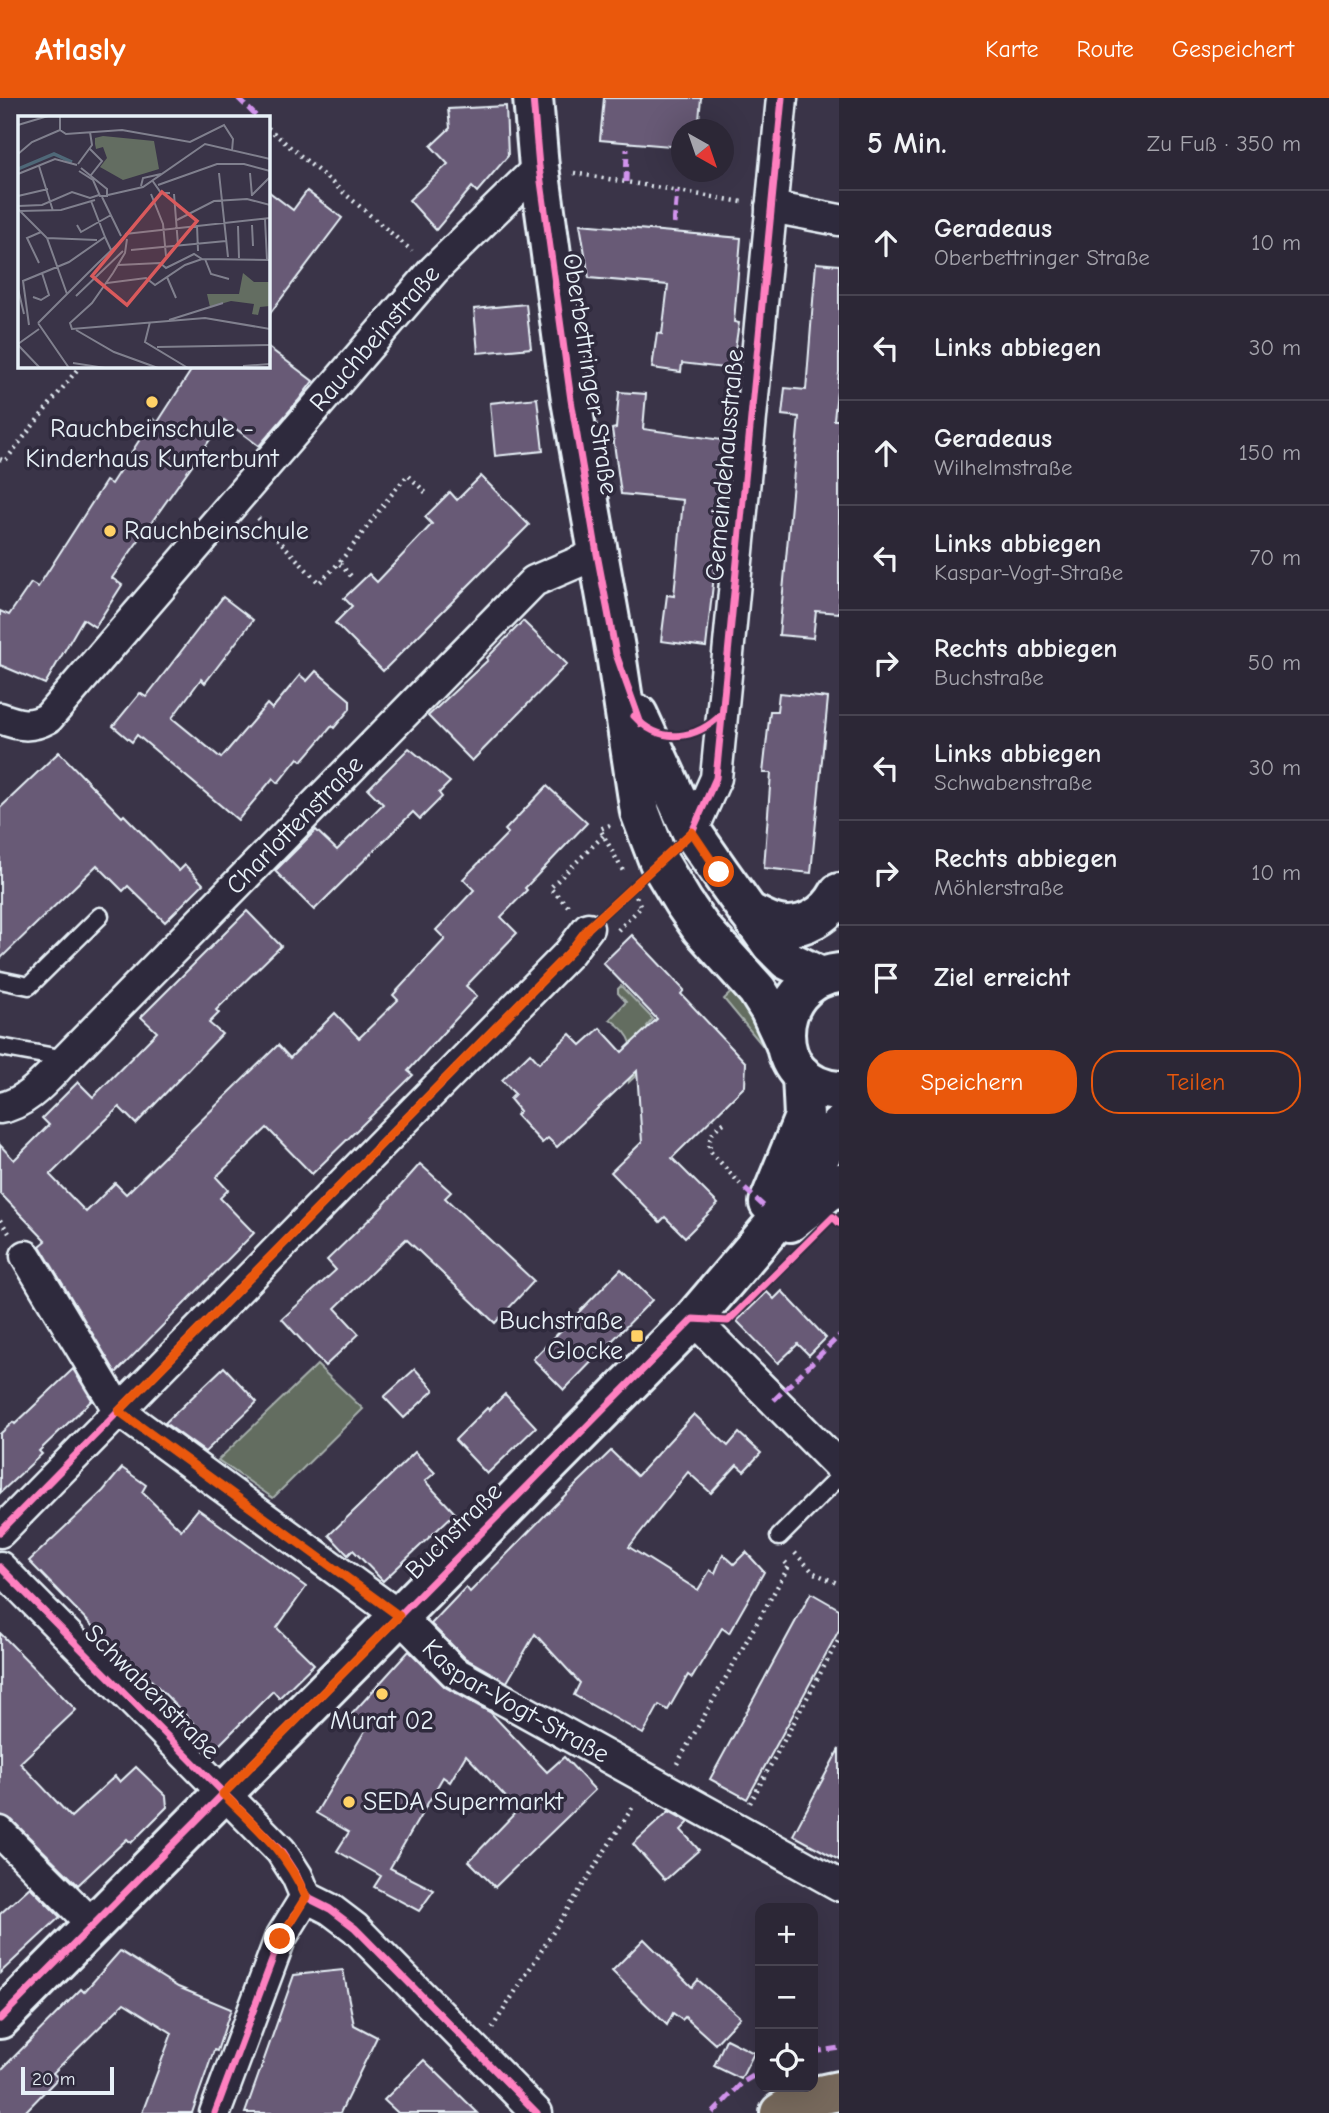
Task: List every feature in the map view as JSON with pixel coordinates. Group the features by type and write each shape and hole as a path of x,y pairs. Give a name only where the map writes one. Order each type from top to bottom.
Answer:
{"highway":[{"path":"779,2113 817,2095 839,2091"}],"street":[{"name":"Oberbettringer Straße","path":"533,98 539,167 571,400 616,654 640,812 659,862 701,928 757,990 793,1059"},
{"name":"Gemeindehausstraße","path":"692,832 716,778 782,98"},
{"name":"Rauchbeinstraße","path":"11,722 35,725 48,718 434,270 539,167"},
{"path":"771,207 839,220"},
{"name":"Charlottenstraße","path":"0,1108 30,1094 66,1059 534,581 597,554"},
{"name":"Oberbettringer Straße","path":"616,654 641,724 692,832 771,944 787,960 834,973"},
{"path":"748,912 778,925 807,922 820,916 839,893"},
{"path":"0,1532 542,981 588,928"},
{"path":"834,973 804,987 792,1003 785,1022 793,1059 816,1085 839,1091"},
{"name":"Buchstraße","path":"744,1261 800,1132 804,1111 793,1059"},
{"name":"Buchstraße","path":"0,2019 693,1319 794,1199 839,1126"},
{"path":"744,1261 839,1183"},
{"path":"26,1256 119,1411"},
{"path":"693,1319 839,1466"},
{"name":"Kaspar-Vogt-Straße","path":"119,1411 399,1616 454,1672 839,1885"},
{"name":"Schwabenstraße","path":"0,1567 281,1851 306,1897"},
{"path":"0,1832 93,1926"},
{"path":"215,2113 280,1939 306,1897 330,1909 355,1928 537,2113"}],"lane":[{"path":"0,981 29,986 100,916"},
{"path":"0,1047 66,1059"},
{"path":"779,1537 839,1477"}],"path":[{"path":"270,130 434,270"},
{"path":"539,167 771,207"},
{"path":"0,459 5,461 78,368"},
{"path":"239,497 319,583 340,564 387,498 408,475 429,496"},
{"path":"340,564 351,576"},
{"path":"600,829 649,917"},
{"path":"604,835 550,888 605,944 642,907"},
{"path":"588,928 659,862"},
{"path":"723,1123 711,1134 710,1151 745,1189"},
{"path":"477,2052 657,1784 789,1566 770,1546 779,1537 814,1573 839,1584"},
{"path":"736,1828 839,1639"}],"green space":[{"path":"739,985 762,1036 763,1046 724,999"},
{"path":"621,986 653,1019 647,1026 666,1047 629,1082 632,1054 630,1040 610,1019 626,1002 618,993"},
{"path":"317,1365 363,1409 273,1498 218,1460"}],"building":[{"path":"604,98 701,98 699,119 671,119 671,146 600,140"},
{"path":"506,106 508,156 477,192 472,187 436,230 409,200 448,164 431,146 450,128 448,109"},
{"path":"307,191 342,218 270,313 270,193 293,210"},
{"path":"580,224 741,238 734,322 739,323 732,369 682,363 681,372 652,368 657,333 662,334 668,285 589,278"},
{"path":"816,263 839,265 839,372 834,420 839,420 839,613 816,611 813,638 779,635 799,417 782,415 785,388 806,390"},
{"path":"526,304 531,348 478,353 474,309"},
{"name":"Rauchbeinschule","path":"270,349 313,381 259,446 224,420 112,578 122,585 95,627 83,619 45,684 0,665 0,611 9,615 31,583 38,587 106,481 111,484 153,419 158,422 193,368 270,368"},
{"path":"619,392 646,394 643,429 729,441 706,647 661,641 667,595 674,596 683,500 621,494 612,429 616,428"},
{"path":"537,398 543,451 495,456 490,403"},
{"path":"481,476 529,525 383,671 335,623 352,606 344,598 369,574 377,582 432,524 425,517 450,492 457,500"},
{"path":"223,597 253,620 205,683 201,679 172,718 221,758 267,704 272,709 300,675 307,681 316,671 350,700 350,709 334,728 332,726 302,761 298,758 278,783 273,778 238,820 137,735 132,742 113,726 140,693 146,697"},
{"path":"523,621 567,664 472,761 428,716 488,660"},
{"path":"779,693 828,698 811,873 764,868 771,773 763,773 770,711 777,711"},
{"path":"409,748 450,782 439,793 442,797 420,819 413,812 314,910 275,871 316,830 337,850 383,804 368,789"},
{"path":"59,752 179,871 185,865 203,884 165,922 128,886 123,891 97,865 0,959 0,808"},
{"path":"547,786 587,823 501,917 517,933 466,986 477,996 408,1071 413,1075 312,1174 267,1128 216,1177 228,1190 220,1198 254,1233 116,1373 40,1246 46,1241 0,1193 0,1145 14,1160 49,1125 42,1118 78,1082 93,1097 157,1032 141,1017 247,911 281,946 216,1010 219,1013 209,1023 222,1034 136,1124 119,1107 50,1175 86,1212 115,1183 126,1194 278,1045 290,1058 335,1013 359,1038 398,1000 393,995 445,939 436,930 474,890 463,879 508,833 505,830"},
{"path":"632,935 684,990 681,994 746,1063 745,1086 672,1158 718,1204 685,1237 665,1217 660,1222 611,1172 642,1142 637,1071 557,1147 548,1138 542,1143 516,1115 520,1111 510,1099 515,1094 502,1080 530,1053 539,1063 570,1034 581,1045 600,1028 622,1052 657,1019 603,963"},
{"path":"420,1164 451,1192 445,1198 534,1281 495,1323 406,1239 335,1308 359,1334 325,1366 282,1319 336,1270 327,1260 382,1207"},
{"path":"621,1269 652,1300 564,1390 533,1359"},
{"path":"782,1291 826,1338 809,1355 798,1344 778,1363 737,1321 767,1292 774,1299"},
{"path":"224,1367 257,1402 205,1452 165,1423"},
{"path":"73,1369 92,1400 39,1451 42,1454 0,1493 0,1434 13,1422 15,1424"},
{"path":"415,1369 434,1390 404,1418 384,1397"},
{"path":"505,1394 536,1427 487,1474 455,1440"},
{"path":"694,1414 728,1446 739,1433 761,1453 744,1471 737,1465 711,1493 688,1472 629,1547 698,1590 710,1570 715,1573 723,1554 734,1564 746,1552 764,1572 729,1633 722,1628 692,1678 688,1675 668,1710 659,1705 643,1734 574,1695 580,1683 535,1634 507,1682 465,1658 431,1624 466,1587 470,1592 611,1451 637,1476"},
{"path":"415,1452 435,1473 425,1481 455,1513 383,1581 353,1550 348,1555 329,1535"},
{"path":"122,1468 146,1485 142,1492 181,1530 198,1509 306,1587 277,1628 314,1664 279,1698 273,1691 217,1747 148,1677 145,1680 29,1561 103,1491"},
{"path":"811,1593 839,1609 839,1630 747,1799 710,1779"},
{"path":"0,1633 76,1710 20,1763 71,1817 115,1776 120,1782 136,1767 166,1796 167,1807 131,1843 127,1839 78,1885 12,1820 0,1815"},
{"path":"409,1651 445,1687 491,1713 547,1772 564,1757 595,1790 495,1887 469,1861 518,1810 466,1755 450,1782 443,1777 390,1868 434,1890 419,1911 374,1887 381,1876 337,1851 349,1832 316,1813 366,1729 351,1715"},
{"path":"839,1749 839,1860 793,1835"},
{"path":"669,1811 689,1822 681,1830 699,1850 665,1880 633,1844"},
{"path":"30,1887 60,1917 0,1973 0,1914"},
{"path":"644,1939 692,1987 698,1980 740,2017 715,2044 685,2017 682,2020 673,2013 667,2025 612,1971"},
{"path":"120,1951 178,1987 231,2009 192,2113 142,2113 172,2033 124,2003 53,2073 58,2078 24,2113 0,2113 0,2071 81,1989 84,1992"},
{"path":"343,1970 354,2025 377,2037 340,2113 245,2113 294,1975"},
{"path":"726,2039 754,2053 741,2079 714,2066"},
{"path":"424,2060 478,2113 398,2113 384,2100"}],"marked path":[{"path":"238,98 256,116"},
{"path":"626,182 627,149"},
{"path":"674,224 677,191"},
{"path":"745,1189 767,1209"},
{"path":"774,1400 839,1336"},
{"path":"818,2051 839,2048"},
{"path":"713,2113 743,2082 755,2075"}],"cycle path":[{"path":"533,98 539,167 571,400 597,554 616,654 641,724"},
{"path":"0,1532 569,953 588,928 692,832 716,778 782,98"},
{"path":"634,716 655,732 678,736 701,729 722,714"},
{"path":"0,2019 693,1319 728,1321 833,1217 839,1223"},
{"path":"0,1567 281,1851 297,1876 306,1897 330,1909 355,1928 537,2113"},
{"path":"215,2113 280,1939 306,1897"}],"place":[{"name":"Rauchbeinschule - Kinderhaus Kunterbunt","path":"152,402"},
{"name":"Rauchbeinschule","path":"110,531"},
{"name":"Buchstraße Glocke","path":"637,1336"},
{"name":"Murat 02","path":"382,1694"},
{"name":"SEDA Supermarkt","path":"349,1802"}],"route":[{"path":"280,1939 306,1897 281,1851 223,1794 399,1616 119,1411 569,953 588,928 692,832 719,872"}]}
